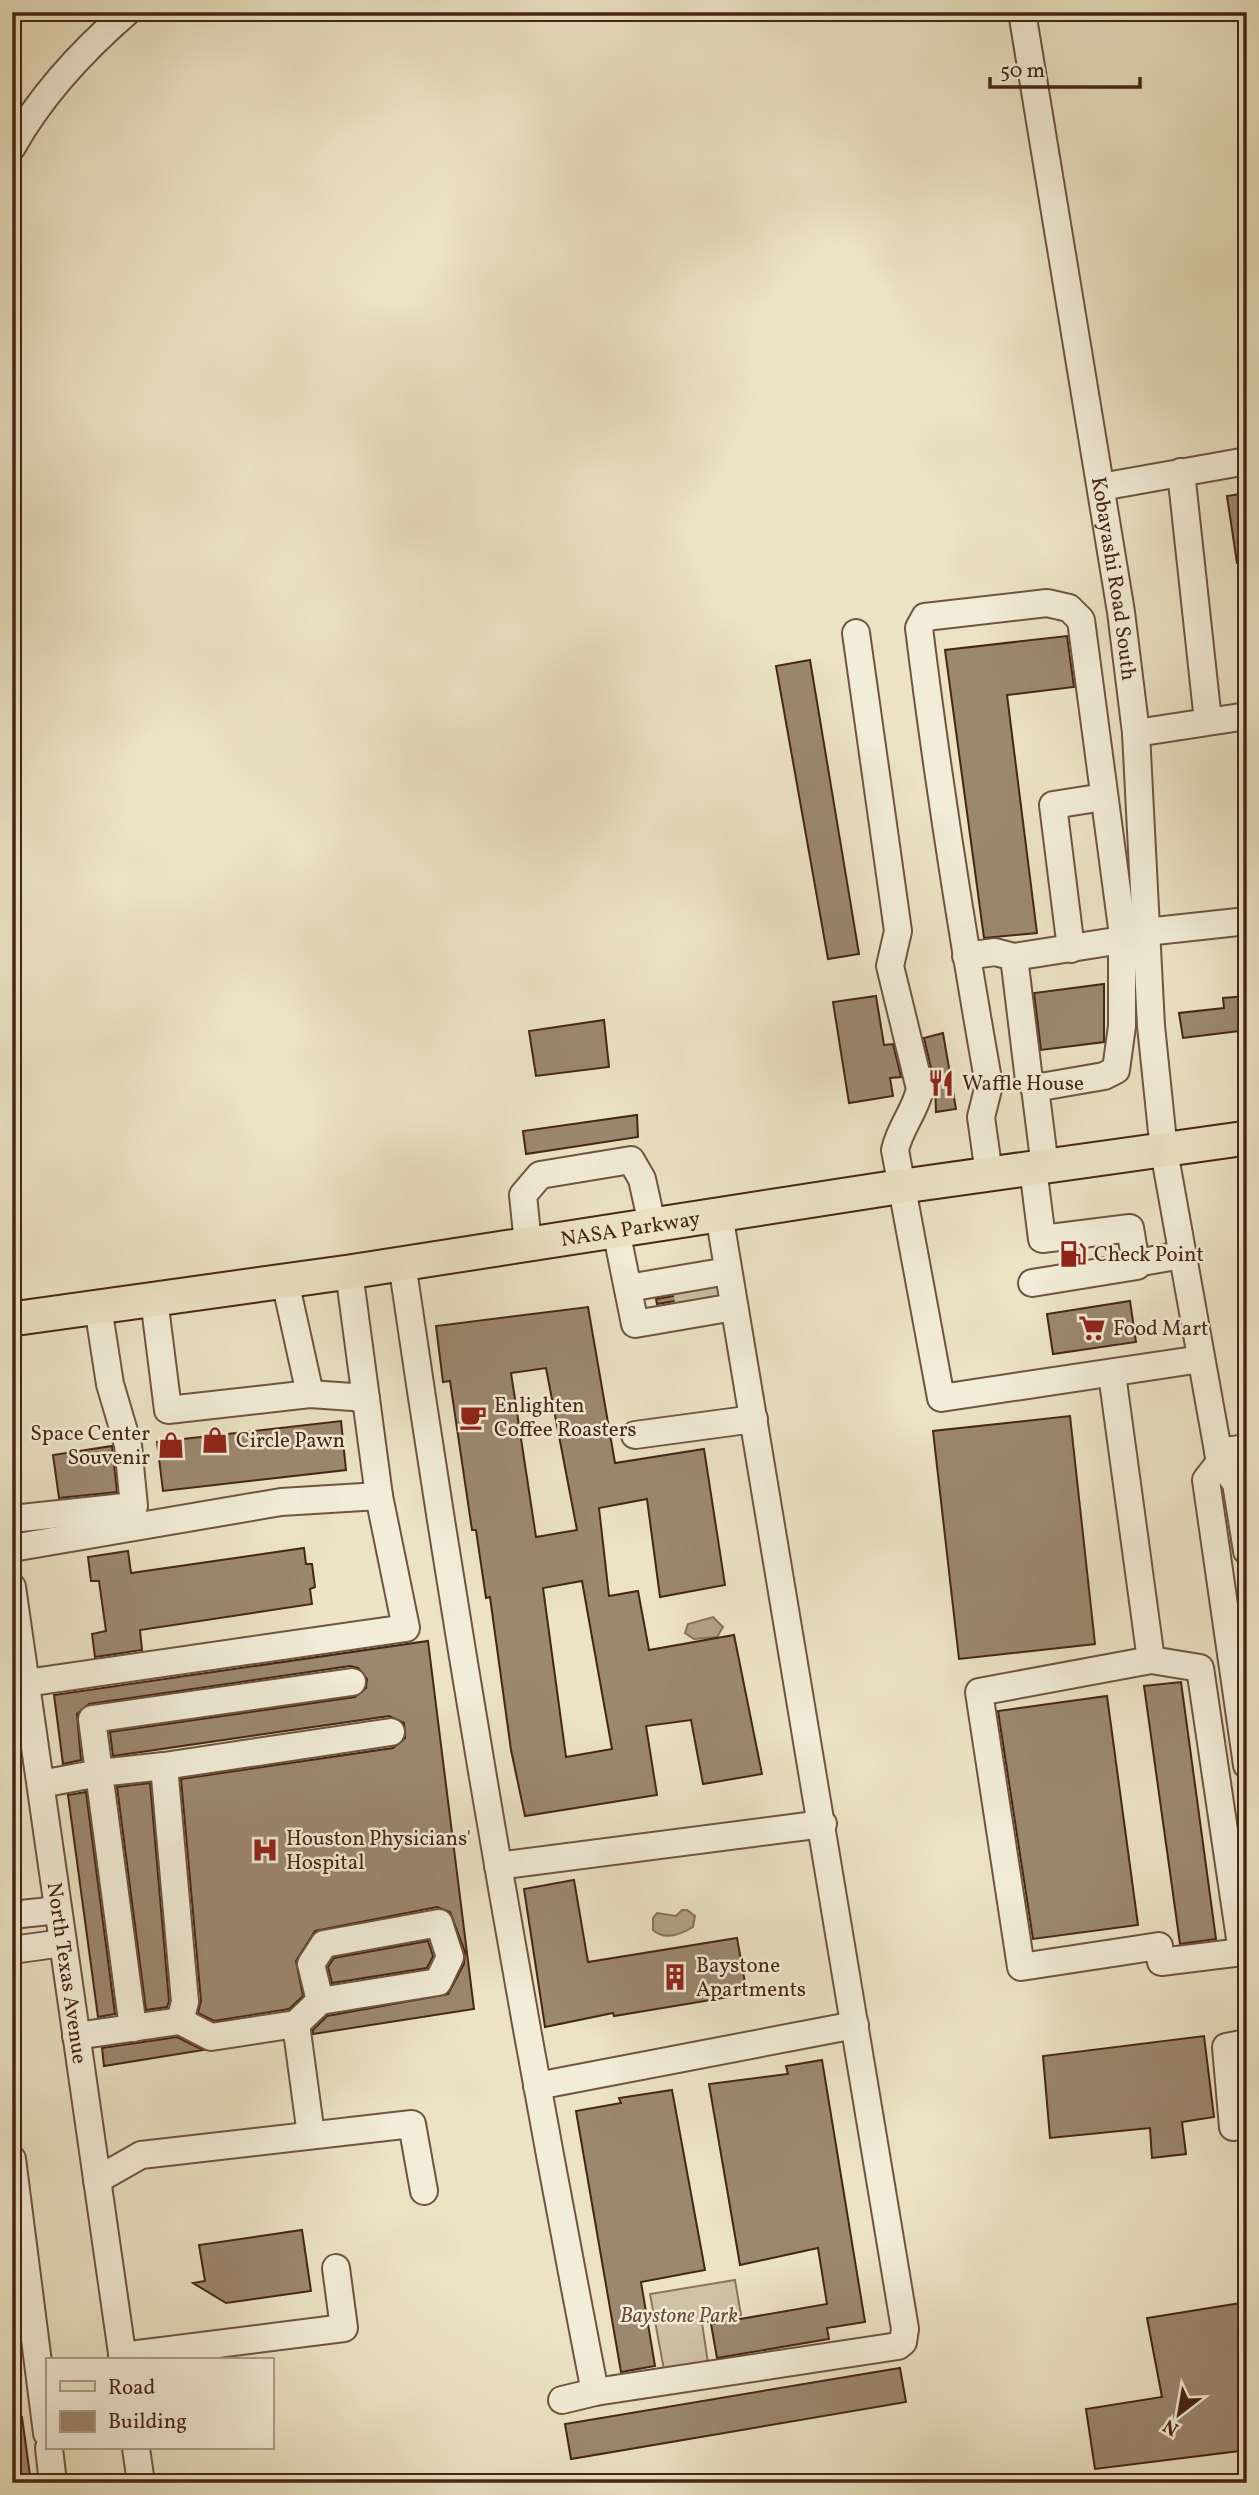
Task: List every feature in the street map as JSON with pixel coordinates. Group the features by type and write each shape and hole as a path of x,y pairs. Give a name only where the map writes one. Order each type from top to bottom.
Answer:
{"main road":[{"name":"NASA Parkway","path":"12,1319 349,1272 904,1186 1247,1138"}],"street":[{"path":"12,147 25,124 69,67 127,12"},
{"name":"Kobayashi Road South","path":"1022,12 1101,487 1136,733 1134,932 1155,1066 1164,1151 1219,1457"},
{"path":"1101,487 1247,461"},
{"path":"1181,472 1208,721"},
{"path":"989,1174 981,1117 989,1085 966,956 922,653 919,628 925,617 1047,603 1069,608 1081,620 1104,797 1134,932 1116,1070"},
{"path":"856,633 898,931 891,966 920,1089 915,1109 900,1130 895,1150 904,1186 941,1398 1201,1359"},
{"path":"1136,733 1247,716"},
{"path":"1071,948 1053,805 1104,797"},
{"path":"966,956 995,952 1014,957 1071,948 1134,932 1247,921"},
{"path":"1014,957 1029,1080 1035,1088 1042,1239 1130,1228 1137,1266 1032,1283"},
{"path":"1035,1088 1104,1076 1116,1070 1155,1066"},
{"path":"528,1244 523,1195 540,1175 563,1169 631,1160 642,1179 652,1224"},
{"path":"562,2400 595,2392 898,2346 903,2342 905,2329 754,1419 695,1294 719,1214"},
{"path":"616,1230 635,1324 695,1294"},
{"path":"1136,1262 1182,1255"},
{"path":"402,1263 446,1562 537,2086 595,2392"},
{"path":"26,1683 406,1628 379,1496 349,1272"},
{"path":"285,1281 310,1394"},
{"path":"628,1288 695,1294"},
{"path":"153,1299 168,1410 310,1394 366,1398"},
{"path":"12,1520 134,1506 128,1445 110,1384 98,1307"},
{"path":"1112,1374 1152,1660"},
{"path":"635,1435 754,1419"},
{"path":"1247,1448 1219,1457 1206,1480 1247,1765"},
{"path":"1219,1457 1236,1483 1247,1552"},
{"path":"12,1548 281,1502 379,1496"},
{"name":"North Texas Avenue","path":"12,1587 26,1683 24,1755 41,1784 123,2358"},
{"path":"1152,1660 1200,1668 1241,1952 1161,1962 1159,1946 1021,1967 979,1692 1152,1660"},
{"path":"132,2028 92,1719 352,1682"},
{"path":"41,1784 99,1773 164,1766 391,1732"},
{"path":"164,1766 185,2002 180,2021"},
{"path":"499,1866 823,1824"},
{"path":"12,1915 58,1910"},
{"path":"76,2036 180,2021 211,2037 296,2024 320,2001 438,1982 450,1957 439,1923 324,1944 311,1964 320,2001"},
{"path":"12,1950 63,1943"},
{"path":"296,2024 311,2135"},
{"path":"537,2086 855,2025"},
{"path":"1233,2127 1226,2047 1247,2043"},
{"path":"97,2180 141,2155 412,2124 424,2190"},
{"path":"12,2159 46,2424"},
{"path":"123,2358 344,2328 336,2268"},
{"path":"49,2450 53,2483"},
{"path":"136,2450 141,2483"}],"green space":[{"name":"Baystone Park","path":"735,2280 741,2315 702,2323 708,2363 664,2370 650,2294"}],"shaded area":[{"path":"713,1617 723,1627 717,1637 694,1639 685,1633 688,1624"},
{"path":"682,1910 695,1916 693,1927 673,1936 662,1935 653,1930 653,1918 657,1913 676,1916"}],"building":[{"path":"1247,493 1247,562 1237,563 1227,496"},
{"path":"1067,636 1074,687 1007,695 1037,933 984,938 945,650"},
{"path":"810,660 859,954 828,959 776,666"},
{"path":"1104,984 1104,1042 1041,1050 1034,993"},
{"path":"876,996 884,1045 893,1044 901,1077 890,1078 893,1096 849,1103 833,1002"},
{"path":"1247,996 1247,1030 1183,1038 1179,1013 1224,1008 1223,998"},
{"path":"604,1020 609,1067 536,1076 529,1031"},
{"name":"Waffle House","path":"943,1033 956,1109 936,1112 935,1085 924,1038"},
{"path":"637,1115 638,1137 526,1154 523,1131"},
{"path":"716,1289 716,1294 657,1304 656,1299"},
{"name":"Food Mart","path":"1130,1301 1136,1342 1053,1354 1047,1314"},
{"path":"588,1307 615,1463 704,1449 725,1585 660,1597 647,1499 599,1508 609,1596 638,1591 649,1650 734,1635 762,1774 703,1784 691,1720 646,1726 657,1795 525,1816 511,1750 490,1597 486,1598 476,1530 472,1530 450,1381 443,1382 436,1326","holes":["546,1368 577,1530 536,1537 511,1373","582,1581 612,1749 566,1757 543,1588"]},
{"path":"1070,1416 1095,1644 959,1659 933,1431"},
{"path":"341,1421 346,1470 163,1491 157,1442"},
{"path":"112,1446 117,1492 59,1498 53,1455"},
{"path":"304,1548 306,1564 312,1564 315,1587 310,1589 312,1604 140,1630 142,1650 95,1657 92,1634 106,1631 99,1581 91,1581 88,1557 128,1551 131,1573"},
{"path":"428,1641 474,2009 313,2034 313,2030 327,2016 448,1994 464,1964 465,1952 450,1912 437,1907 315,1931 296,1961 303,1996 289,2009 214,2021 198,2013 201,2001 181,1779 393,1748 405,1738 404,1723 389,1716 113,1756 110,1732 355,1697 366,1688 367,1679 358,1668 350,1666 89,1704 77,1714 81,1760 63,1764 54,1695"},
{"path":"1181,1682 1216,1939 1180,1944 1144,1686"},
{"path":"1107,1696 1138,1925 1033,1939 998,1711"},
{"path":"150,1783 169,2001 167,2007 146,2010 117,1787"},
{"path":"86,1792 115,2014 98,2017 68,1795"},
{"path":"574,1880 588,1962 737,1938 747,1994 614,2016 613,2013 545,2027 524,1889"},
{"path":"428,1941 433,1956 427,1968 332,1983 328,1967 334,1958"},
{"path":"1204,2036 1214,2117 1182,2122 1186,2154 1152,2158 1150,2128 1050,2138 1043,2056"},
{"path":"177,2037 203,2050 104,2066 102,2048"},
{"path":"822,2060 865,2322 827,2328 829,2339 717,2358 711,2324 827,2304 818,2248 740,2265 709,2084 788,2074 786,2066"},
{"path":"672,2090 705,2270 641,2282 655,2366 621,2372 576,2111 621,2103 619,2098"},
{"path":"302,2230 311,2291 226,2303 193,2283 205,2281 199,2245"},
{"path":"1241,2303 1247,2337 1247,2450 1095,2469 1086,2409 1162,2397 1147,2318"},
{"path":"900,2368 906,2402 571,2459 565,2424"},
{"path":"22,2417 31,2483 12,2483 12,2418"}],"tunnel":[{"path":"708,1283 710,1300"},
{"path":"686,1286 688,1304"}],"place":[{"name":"Waffle House","path":"941,1083"},
{"name":"Check Point","path":"1073,1254"},
{"name":"Food Mart","path":"1092,1328"},
{"name":"Enlighten Coffee Roasters","path":"473,1417"},
{"name":"Circle Pawn","path":"215,1440"},
{"name":"Space Center Souvenir","path":"171,1445"},
{"name":"Houston Physicians' Hospital","path":"265,1850"},
{"name":"Baystone Apartments","path":"675,1977"}]}
